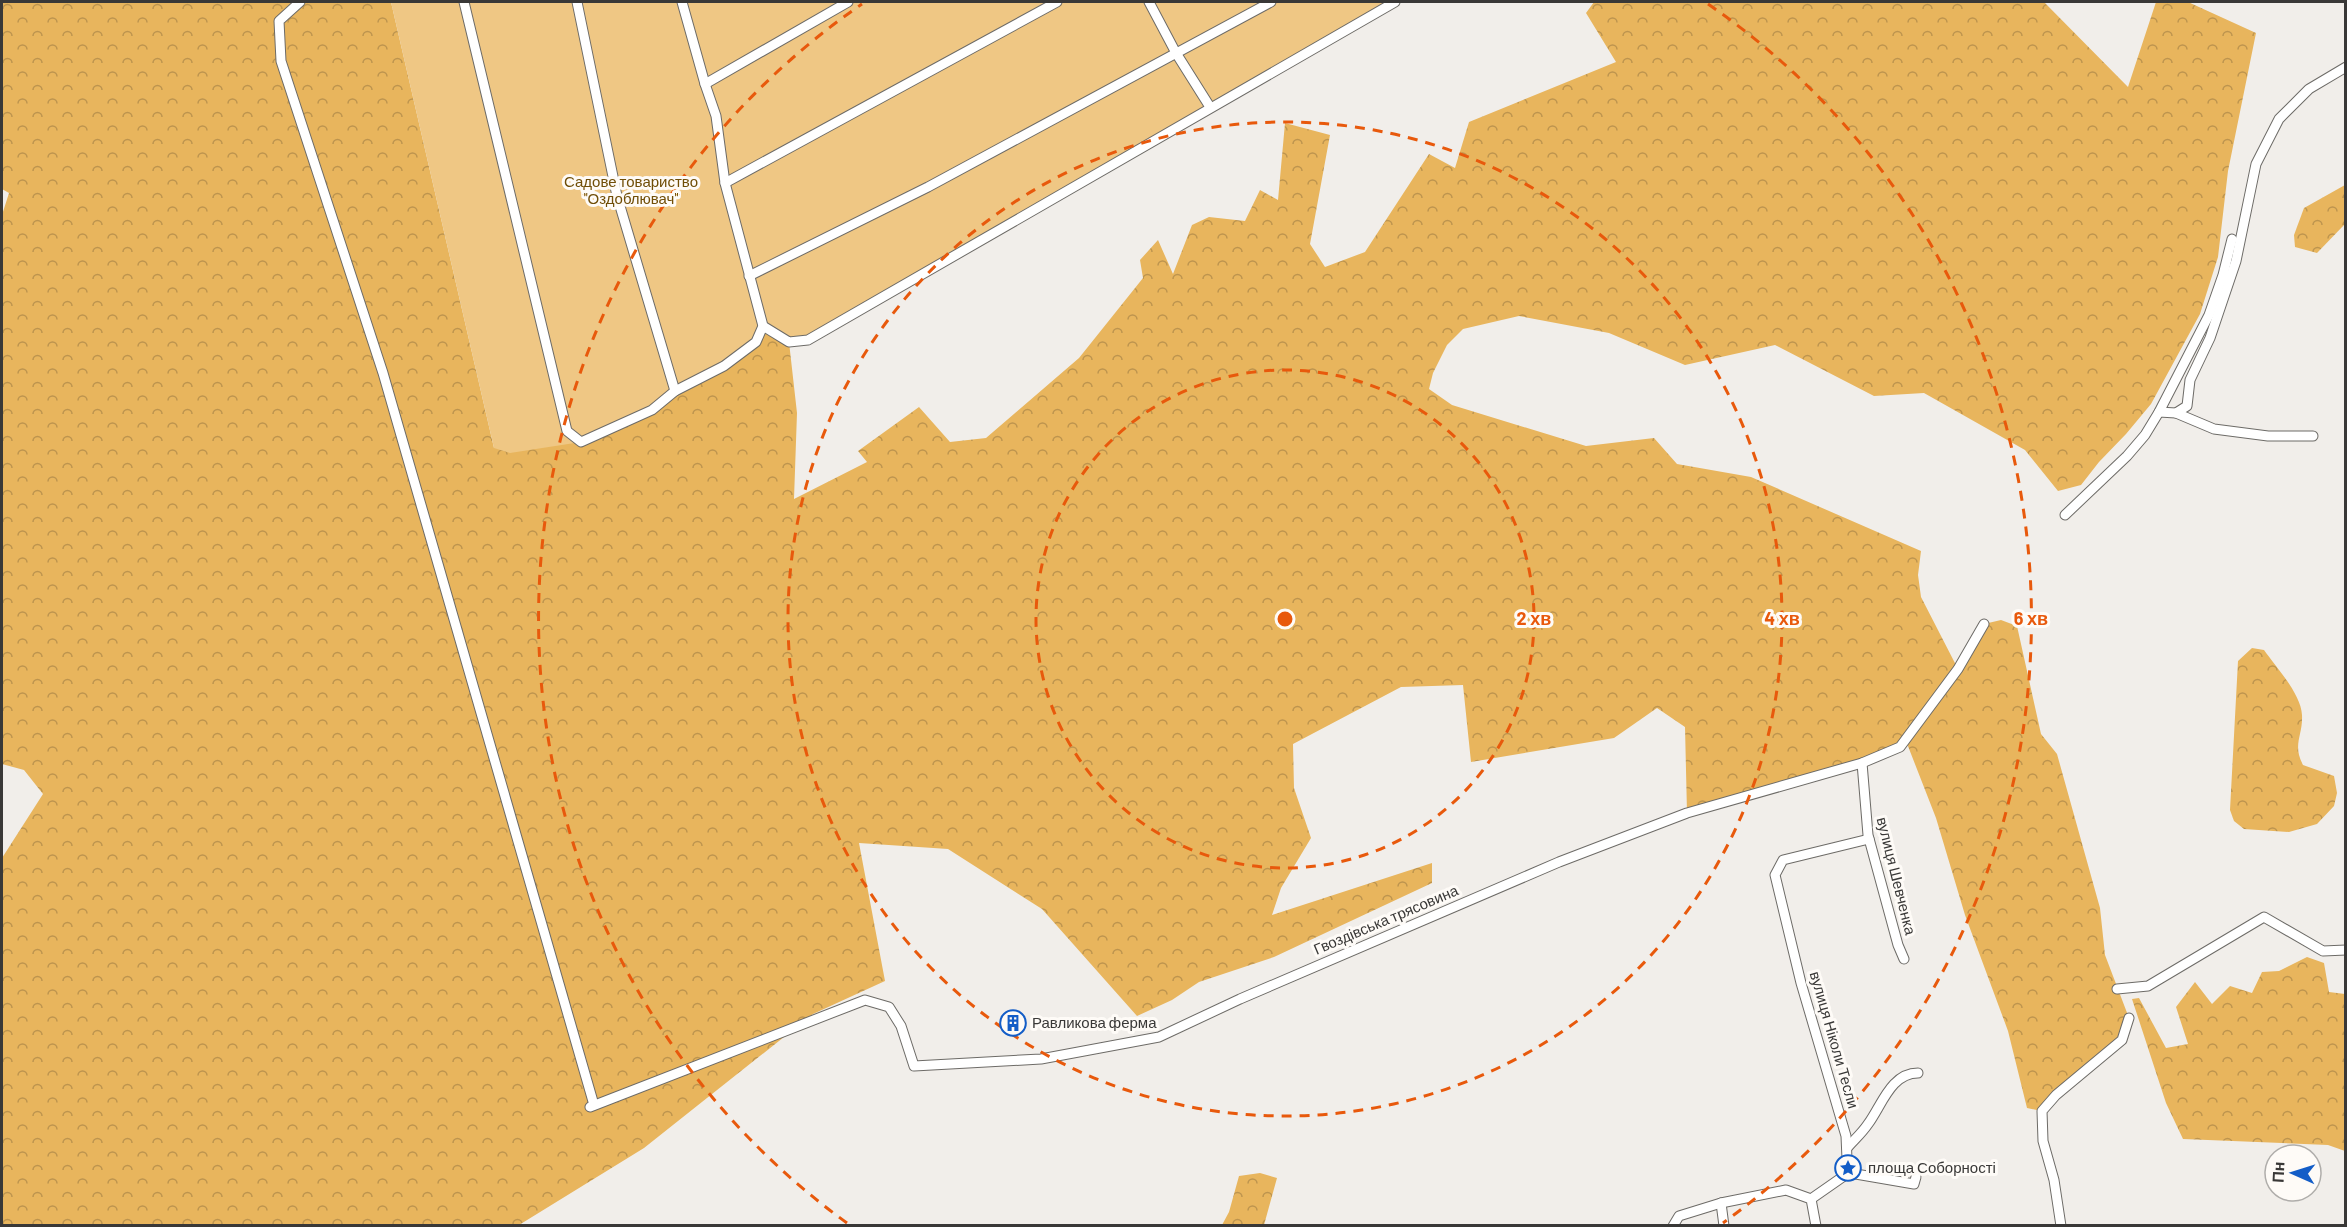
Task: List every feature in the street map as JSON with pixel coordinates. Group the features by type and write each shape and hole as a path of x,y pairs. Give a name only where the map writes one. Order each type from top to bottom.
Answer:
{"street":[{"name":"Гвоздівська трясовина","path":"300,2 279,21 280,61 383,373 592,1106 865,1000 889,1007 901,1026 914,1066 1041,1059 1159,1037 1251,994 1570,858 1687,813 1862,763 1900,747 1958,669 1984,624"},
{"path":"464,2 567,431 581,442 652,410 675,391 732,360 756,342 763,326 724,183 716,116 681,2"},
{"path":"577,2 617,196 675,391"},
{"path":"705,84 849,2"},
{"path":"724,183 1057,2"},
{"path":"1149,2 1176,53 1210,107"},
{"path":"749,276 928,188 1271,2"},
{"path":"763,326 789,342 808,340 1395,2"},
{"path":"2176,413 2187,406 2190,380 2210,338 2236,261 2256,164 2279,119 2309,89 2346,67"},
{"path":"2065,515 2127,456 2145,435 2159,412 2209,315 2223,275 2232,239"},
{"path":"2159,412 2176,413 2214,429 2268,435 2313,436"},
{"name":"вулиця Шевченка","path":"1862,763 1869,839 1898,945 1904,959"},
{"name":"вулиця Ніколи Тесли","path":"1844,1176 1847,1159 1846,1136 1801,983 1775,875 1783,860 1869,839"},
{"path":"2117,989 2148,986 2264,917 2323,951 2346,950"},
{"path":"2061,1226 2054,1180 2043,1141 2042,1111 2056,1095 2122,1040 2129,1018"},
{"path":"1847,1148 1862,1132 1897,1080 1908,1073 1918,1073"},
{"path":"1810,1198 1850,1173 1915,1181"},
{"path":"1673,1226 1679,1216 1721,1203 1786,1190 1810,1198"},
{"path":"1810,1198 1816,1226"},
{"path":"1721,1203 1724,1226"}],"green space":[{"path":"2,2 391,2 494,448 763,326 789,342 797,413 794,499 867,462 858,451 919,407 950,442 986,438 1079,358 1143,278 1140,260 1158,240 1173,274 1192,225 1209,217 1245,221 1260,190 1278,200 1285,123 1330,135 1310,244 1325,267 1365,252 1429,154 1455,168 1469,122 1616,62 1586,13 1594,2 2044,2 2128,87 2156,2 2188,2 2256,33 2228,171 2218,257 2200,314 2151,404 2081,485 2058,491 2025,450 1924,393 1874,396 1775,345 1685,365 1609,333 1519,316 1463,329 1447,345 1433,373 1429,389 1452,405 1586,446 1654,438 1677,464 1751,477 1921,551 1918,575 1921,597 1958,669 1984,624 2001,620 2017,626 2041,734 2057,754 2100,908 2105,955 2129,1018 2122,1040 2042,1111 2027,1108 2008,1031 1965,915 1936,818 1906,741 1900,747 1687,813 1685,727 1657,708 1614,738 1471,762 1463,685 1401,687 1293,744 1294,788 1311,838 1281,888 1272,915 1432,863 1432,883 1274,957 1199,982 1172,1000 1137,1016 1042,909 948,849 859,843 885,981 813,1014 644,1148 519,1225 2,1225 2,858 43,794 24,770 2,764 2,215 9,193 2,189"},
{"name":"Садове товариство \"Оздоблювач\"","path":"391,2 1395,2 808,340 789,342 763,327 756,342 652,410 581,442 510,453 494,448"},
{"path":"2345,185 2345,224 2317,253 2295,247 2294,235 2304,208"},
{"path":"2252,648 2264,650 2287,681 2301,707 2302,722 2298,751 2303,765 2334,776 2337,793 2334,806 2317,824 2289,832 2244,829 2234,821 2230,810 2238,661"},
{"path":"2307,957 2324,963 2329,992 2345,994 2345,1151 2323,1143 2183,1139 2166,1103 2132,999 2139,998 2166,1048 2188,1044 2176,1007 2195,982 2212,1004 2230,986 2252,993 2262,972 2279,971"},
{"path":"1260,1173 1277,1178 1264,1225 1222,1225 1229,1212 1239,1176"}],"place":[{"name":"Равликова ферма","path":"1013,1023"},
{"name":"площа Соборності","path":"1848,1168"}]}
